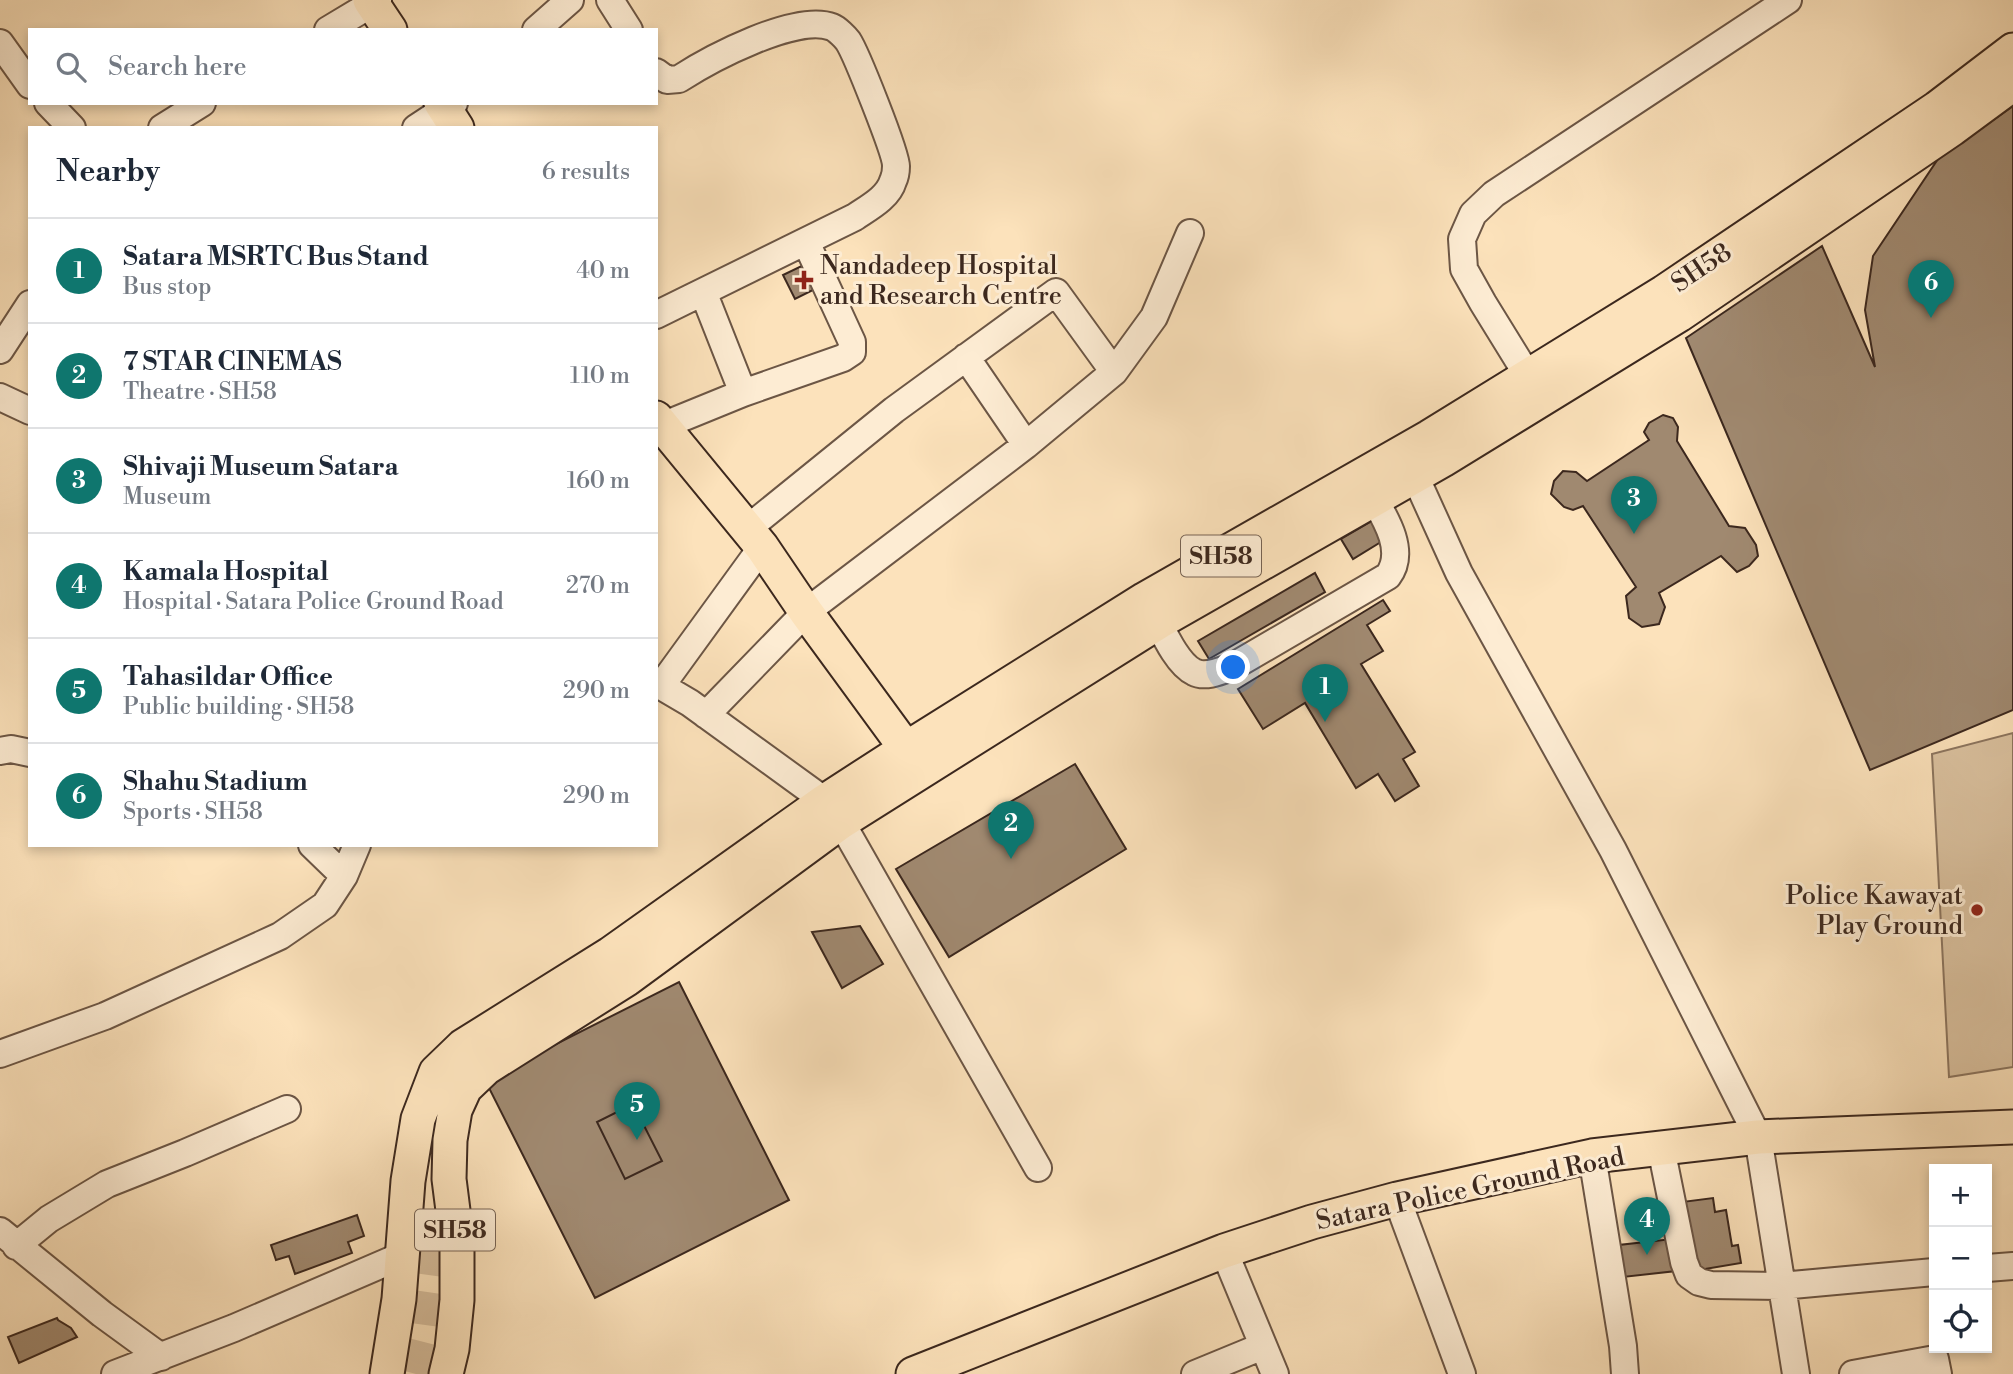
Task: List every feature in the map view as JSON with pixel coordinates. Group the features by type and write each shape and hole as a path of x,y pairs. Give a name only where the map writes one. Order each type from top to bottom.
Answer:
{"main road":[{"name":"SH58","path":"1367,488 1415,476 1679,314 1773,235 2013,50"},
{"name":"SH58","path":"446,1374 452,1349 457,1300 457,1242 449,1179 450,1140 455,1110 466,1088 610,954 1152,611 1367,488 1528,376 1664,292 1773,235 1952,129 2013,84"},
{"path":"659,422 755,538 915,760"},
{"name":"SH58","path":"387,1374 398,1299 408,1181 418,1119 436,1072 463,1046 549,1010"},
{"path":"418,1119 429,1224 449,1179"},
{"name":"Satara Police Ground Road","path":"913,1374 1224,1251 1312,1222 1397,1199 1592,1156 1758,1137 2013,1127"}],"street":[{"path":"538,28 570,0"},
{"path":"610,0 628,28"},
{"path":"1528,376 1464,268 1462,239 1473,214 1494,194 1788,0"},
{"path":"333,28 378,8"},
{"path":"658,73 667,80 678,79 753,40 783,30 814,24 834,28 849,42 892,147 896,165 893,184 881,199 855,217 658,315"},
{"path":"0,43 28,82"},
{"path":"50,105 70,126"},
{"path":"165,126 199,105"},
{"path":"420,126 449,111"},
{"path":"706,715 806,612 1026,445 1114,372 1154,317 1190,233"},
{"path":"659,422 843,358 852,352 852,342 806,242"},
{"path":"1038,1168 833,811 706,715 659,685 755,538 815,473 1056,292 1114,372"},
{"path":"704,294 743,393"},
{"path":"0,350 28,307"},
{"path":"966,357 1026,445"},
{"path":"0,397 28,410"},
{"path":"1415,476 1459,573 1613,850 1758,1137 1797,1374"},
{"path":"1152,611 1178,658 1194,672 1212,674 1232,667 1388,576 1394,568 1396,544 1367,488"},
{"path":"0,751 11,749 28,753"},
{"path":"314,847 344,876"},
{"path":"0,1054 106,1016 280,936 325,905 344,876 357,847"},
{"path":"161,1357 8,1239 49,1219 107,1184 287,1109"},
{"path":"1661,1148 1684,1262 1689,1275 1699,1282 1711,1285 1781,1286 1929,1272"},
{"path":"1592,1156 1623,1346 1625,1374"},
{"path":"1397,1199 1462,1374"},
{"path":"1224,1251 1275,1374"},
{"path":"115,1374 401,1256"},
{"path":"1992,1268 2013,1266"},
{"path":"1195,1374 1263,1346"},
{"path":"1853,1374 1935,1359 1938,1374"}],"shaded area":[{"name":"Police Kawayat Play Ground","path":"2013,733 2013,1067 1949,1077 1932,754"}],"building":[{"path":"2013,106 2013,710 1870,770 1686,338 1822,246 1875,367 1865,310 1873,256 1938,159"},
{"path":"814,260 825,284 795,299 783,275"},
{"path":"1663,415 1673,418 1678,427 1677,441 1729,526 1745,528 1756,545 1758,556 1749,566 1737,572 1721,556 1659,593 1665,607 1659,624 1642,627 1629,618 1626,596 1636,587 1583,506 1573,510 1564,507 1551,494 1554,481 1563,471 1576,472 1587,481 1649,440 1644,432 1649,423"},
{"path":"1377,518 1389,537 1353,559 1341,539"},
{"path":"1315,573 1325,592 1209,659 1198,641"},
{"path":"1383,600 1390,611 1367,625 1383,651 1361,664 1415,752 1403,759 1419,786 1395,801 1378,774 1356,788 1305,703 1263,729 1238,689"},
{"path":"1075,764 1126,849 949,957 896,869"},
{"path":"860,926 883,964 842,988 812,932"},
{"path":"679,982 789,1200 595,1298 485,1080"},
{"path":"633,1104 662,1161 625,1179 597,1122"},
{"path":"1713,1198 1715,1212 1726,1210 1732,1246 1738,1245 1741,1263 1693,1271 1682,1202"},
{"path":"357,1215 364,1236 348,1242 352,1253 295,1274 289,1256 276,1260 271,1245"},
{"path":"1672,1239 1676,1271 1623,1277 1619,1245"},
{"path":"57,1318 71,1328 77,1337 19,1363 8,1337"}],"tunnel":[{"path":"416,1374 425,1340 441,1226"}],"place":[{"name":"Nandadeep Hospital and Research Centre","path":"804,280"},
{"name":"Shahu Stadium","path":"1931,318"},
{"name":"Shivaji Museum Satara","path":"1634,534"},
{"name":"Satara MSRTC Bus Stand","path":"1325,722"},
{"name":"7 STAR CINEMAS","path":"1011,859"},
{"name":"Police Kawayat Play Ground","path":"1977,910"},
{"name":"Tahasildar Office","path":"637,1140"},
{"name":"Kamala Hospital","path":"1647,1255"}]}
